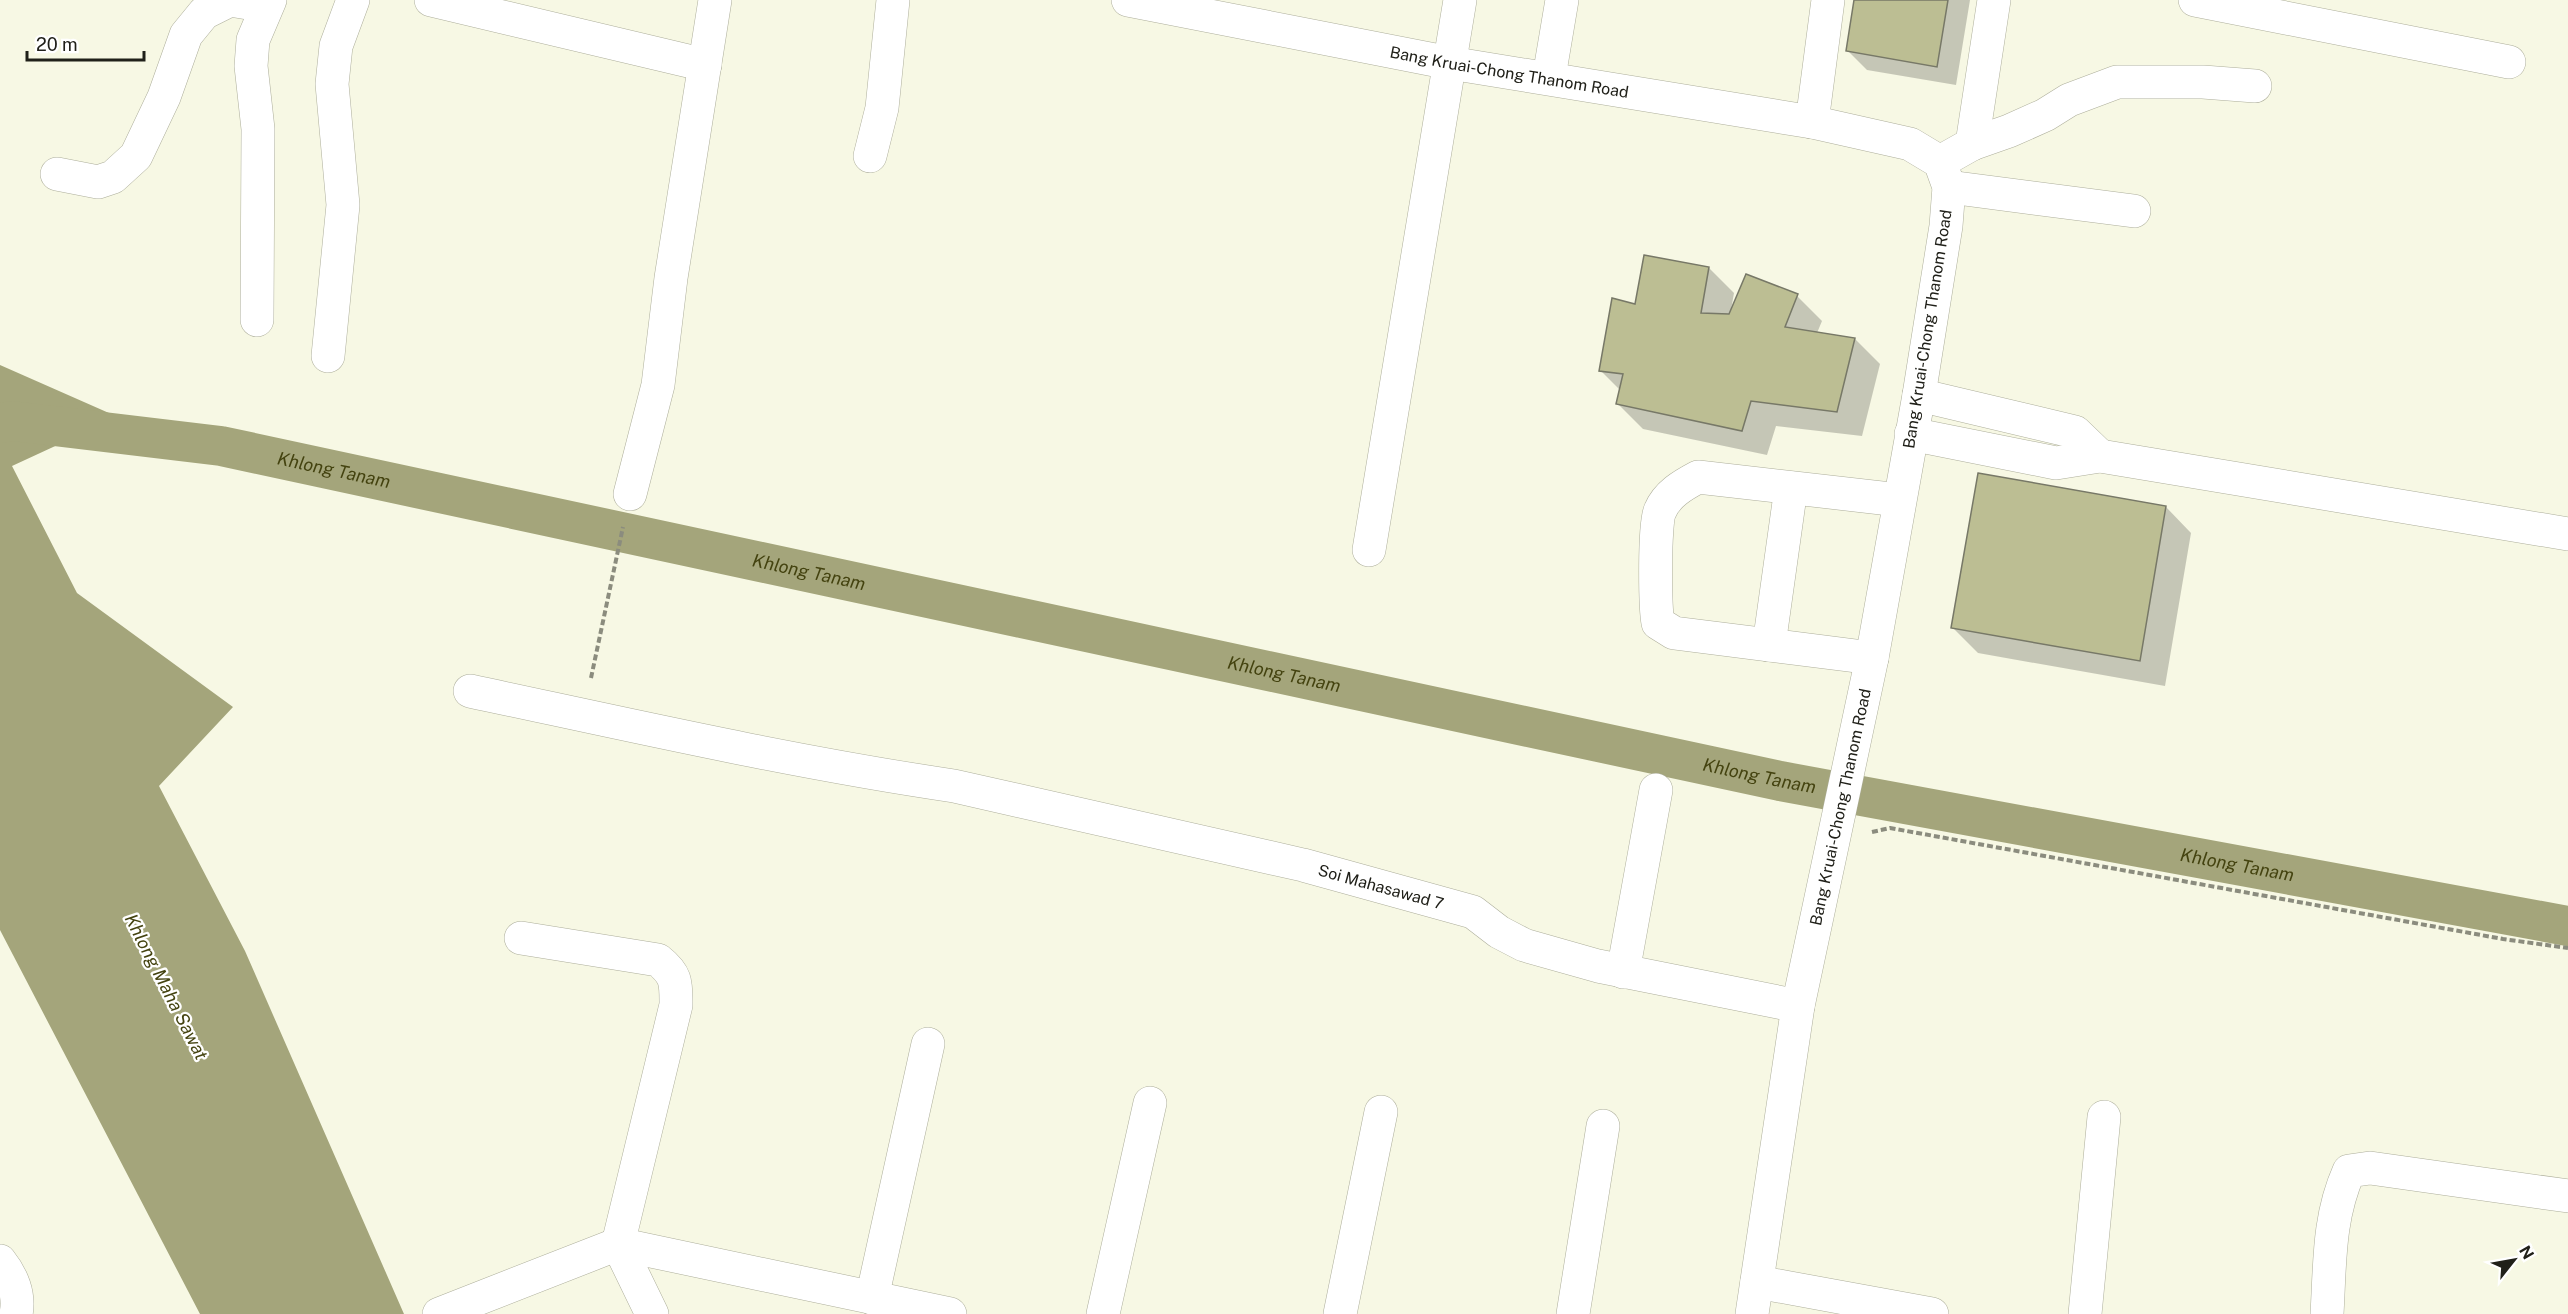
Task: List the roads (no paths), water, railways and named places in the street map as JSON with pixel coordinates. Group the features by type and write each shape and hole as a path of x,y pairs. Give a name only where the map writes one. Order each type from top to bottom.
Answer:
{"street":[{"path":"57,174 98,182 113,177 136,156 164,97 186,35 204,13 230,0 268,3 253,40 251,66 258,129 256,320"},
{"path":"328,356 343,204 332,84 336,46 353,0"},
{"path":"431,0 705,65"},
{"path":"630,494 658,385 671,278 715,0"},
{"path":"870,156 882,108 893,0"},
{"name":"Bang Kruai-Chong Thanom Road","path":"1128,0 1450,63 1812,122 1910,144 1944,175 1946,226 1919,395 1872,658 1798,1006 1752,1314"},
{"path":"1369,550 1460,0"},
{"path":"1550,78 1562,0"},
{"path":"1812,122 1828,0"},
{"path":"1972,144 1994,0"},
{"path":"2195,0 2509,62"},
{"path":"1944,175 1972,144 2045,115 2068,100 2117,82 2203,82 2255,86"},
{"path":"1944,175 2134,211"},
{"path":"1919,395 2075,432 2100,456"},
{"path":"1911,434 2056,463 2100,456 2568,534"},
{"path":"1872,658 1674,633 1658,624 1655,607 1659,512 1675,490 1698,477 1899,500"},
{"path":"1769,645 1791,488"},
{"name":"Soi Mahasawad 7","path":"470,691 903,778 954,786 1303,865 1473,912 1499,932 1524,945 1623,972 1798,1006"},
{"path":"1623,972 1656,790"},
{"path":"521,938 658,960 671,970 676,983 676,1005 618,1244 652,1314"},
{"path":"872,1298 928,1044"},
{"path":"1103,1314 1150,1103"},
{"path":"1340,1314 1382,1112"},
{"path":"2085,1314 2104,1117"},
{"path":"1572,1314 1603,1126"},
{"path":"2327,1314 2331,1226 2349,1172 2370,1168 2568,1196"},
{"path":"439,1314 618,1244 950,1314"},
{"path":"0,1261 10,1274 18,1304 16,1314"},
{"path":"1757,1282 1932,1314"}],"water":[{"name":"Khlong Maha Sawat","path":"0,365 118,417 12,466 77,593 233,707 159,786 245,951 404,1314 200,1314 0,930"}],"waterway":[{"name":"Khlong Tanam","path":"0,423 12,421 221,446 1780,781 2568,926"}]}
